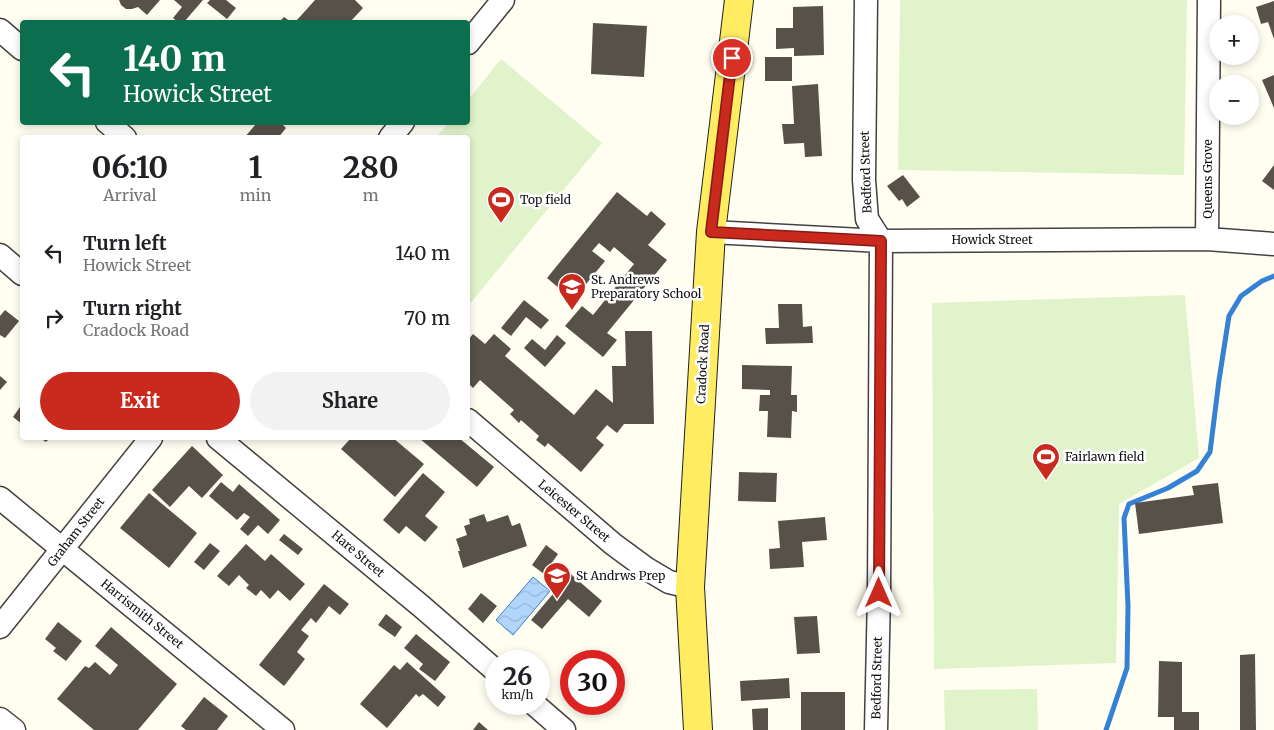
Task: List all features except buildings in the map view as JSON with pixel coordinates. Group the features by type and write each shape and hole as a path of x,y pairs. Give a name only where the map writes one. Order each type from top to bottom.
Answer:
{"main road":[{"name":"Cradock Road","path":"698,730 690,587 711,232 739,0"}],"street":[{"path":"470,41 503,0"},
{"name":"Bedford Street","path":"866,0 864,180 867,219 881,241 876,730"},
{"name":"Queens Grove","path":"1207,239 1209,0"},
{"path":"0,30 20,47"},
{"path":"110,125 122,135"},
{"name":"Howick Street","path":"711,232 881,241 1207,239 1274,244"},
{"path":"0,255 20,272"},
{"name":"Leicester Street","path":"470,422 614,544 647,569 669,582 690,587"},
{"name":"Graham Street","path":"0,627 149,440"},
{"name":"Hare Street","path":"220,440 485,661"},
{"name":"Harrismith Street","path":"0,498 283,730"},
{"path":"547,715 564,730"},
{"path":"0,719 14,730"}],"green space":[{"path":"900,0 1187,0 1184,175 898,170"},
{"name":"Top field","path":"501,59 602,143 470,304 470,135 438,135 447,125 470,125 470,98"},
{"name":"Fairlawn field","path":"1185,295 1199,458 1119,504 1116,663 934,669 932,303"},
{"path":"1037,689 1038,730 945,730 944,690"}],"water":[{"path":"533,577 550,591 513,635 496,620"}],"waterway":[{"path":"1106,730 1127,668 1128,606 1124,518 1129,504 1168,488 1197,471 1210,452 1229,316 1241,296 1262,281 1274,276"}],"place":[{"name":"Top field","path":"501,224"},
{"name":"St. Andrews Preparatory School","path":"572,311"},
{"name":"Fairlawn field","path":"1046,481"},
{"name":"St Andrws Prep","path":"557,600"}],"route":[{"path":"732,58 711,232 881,241 879,593"}]}
